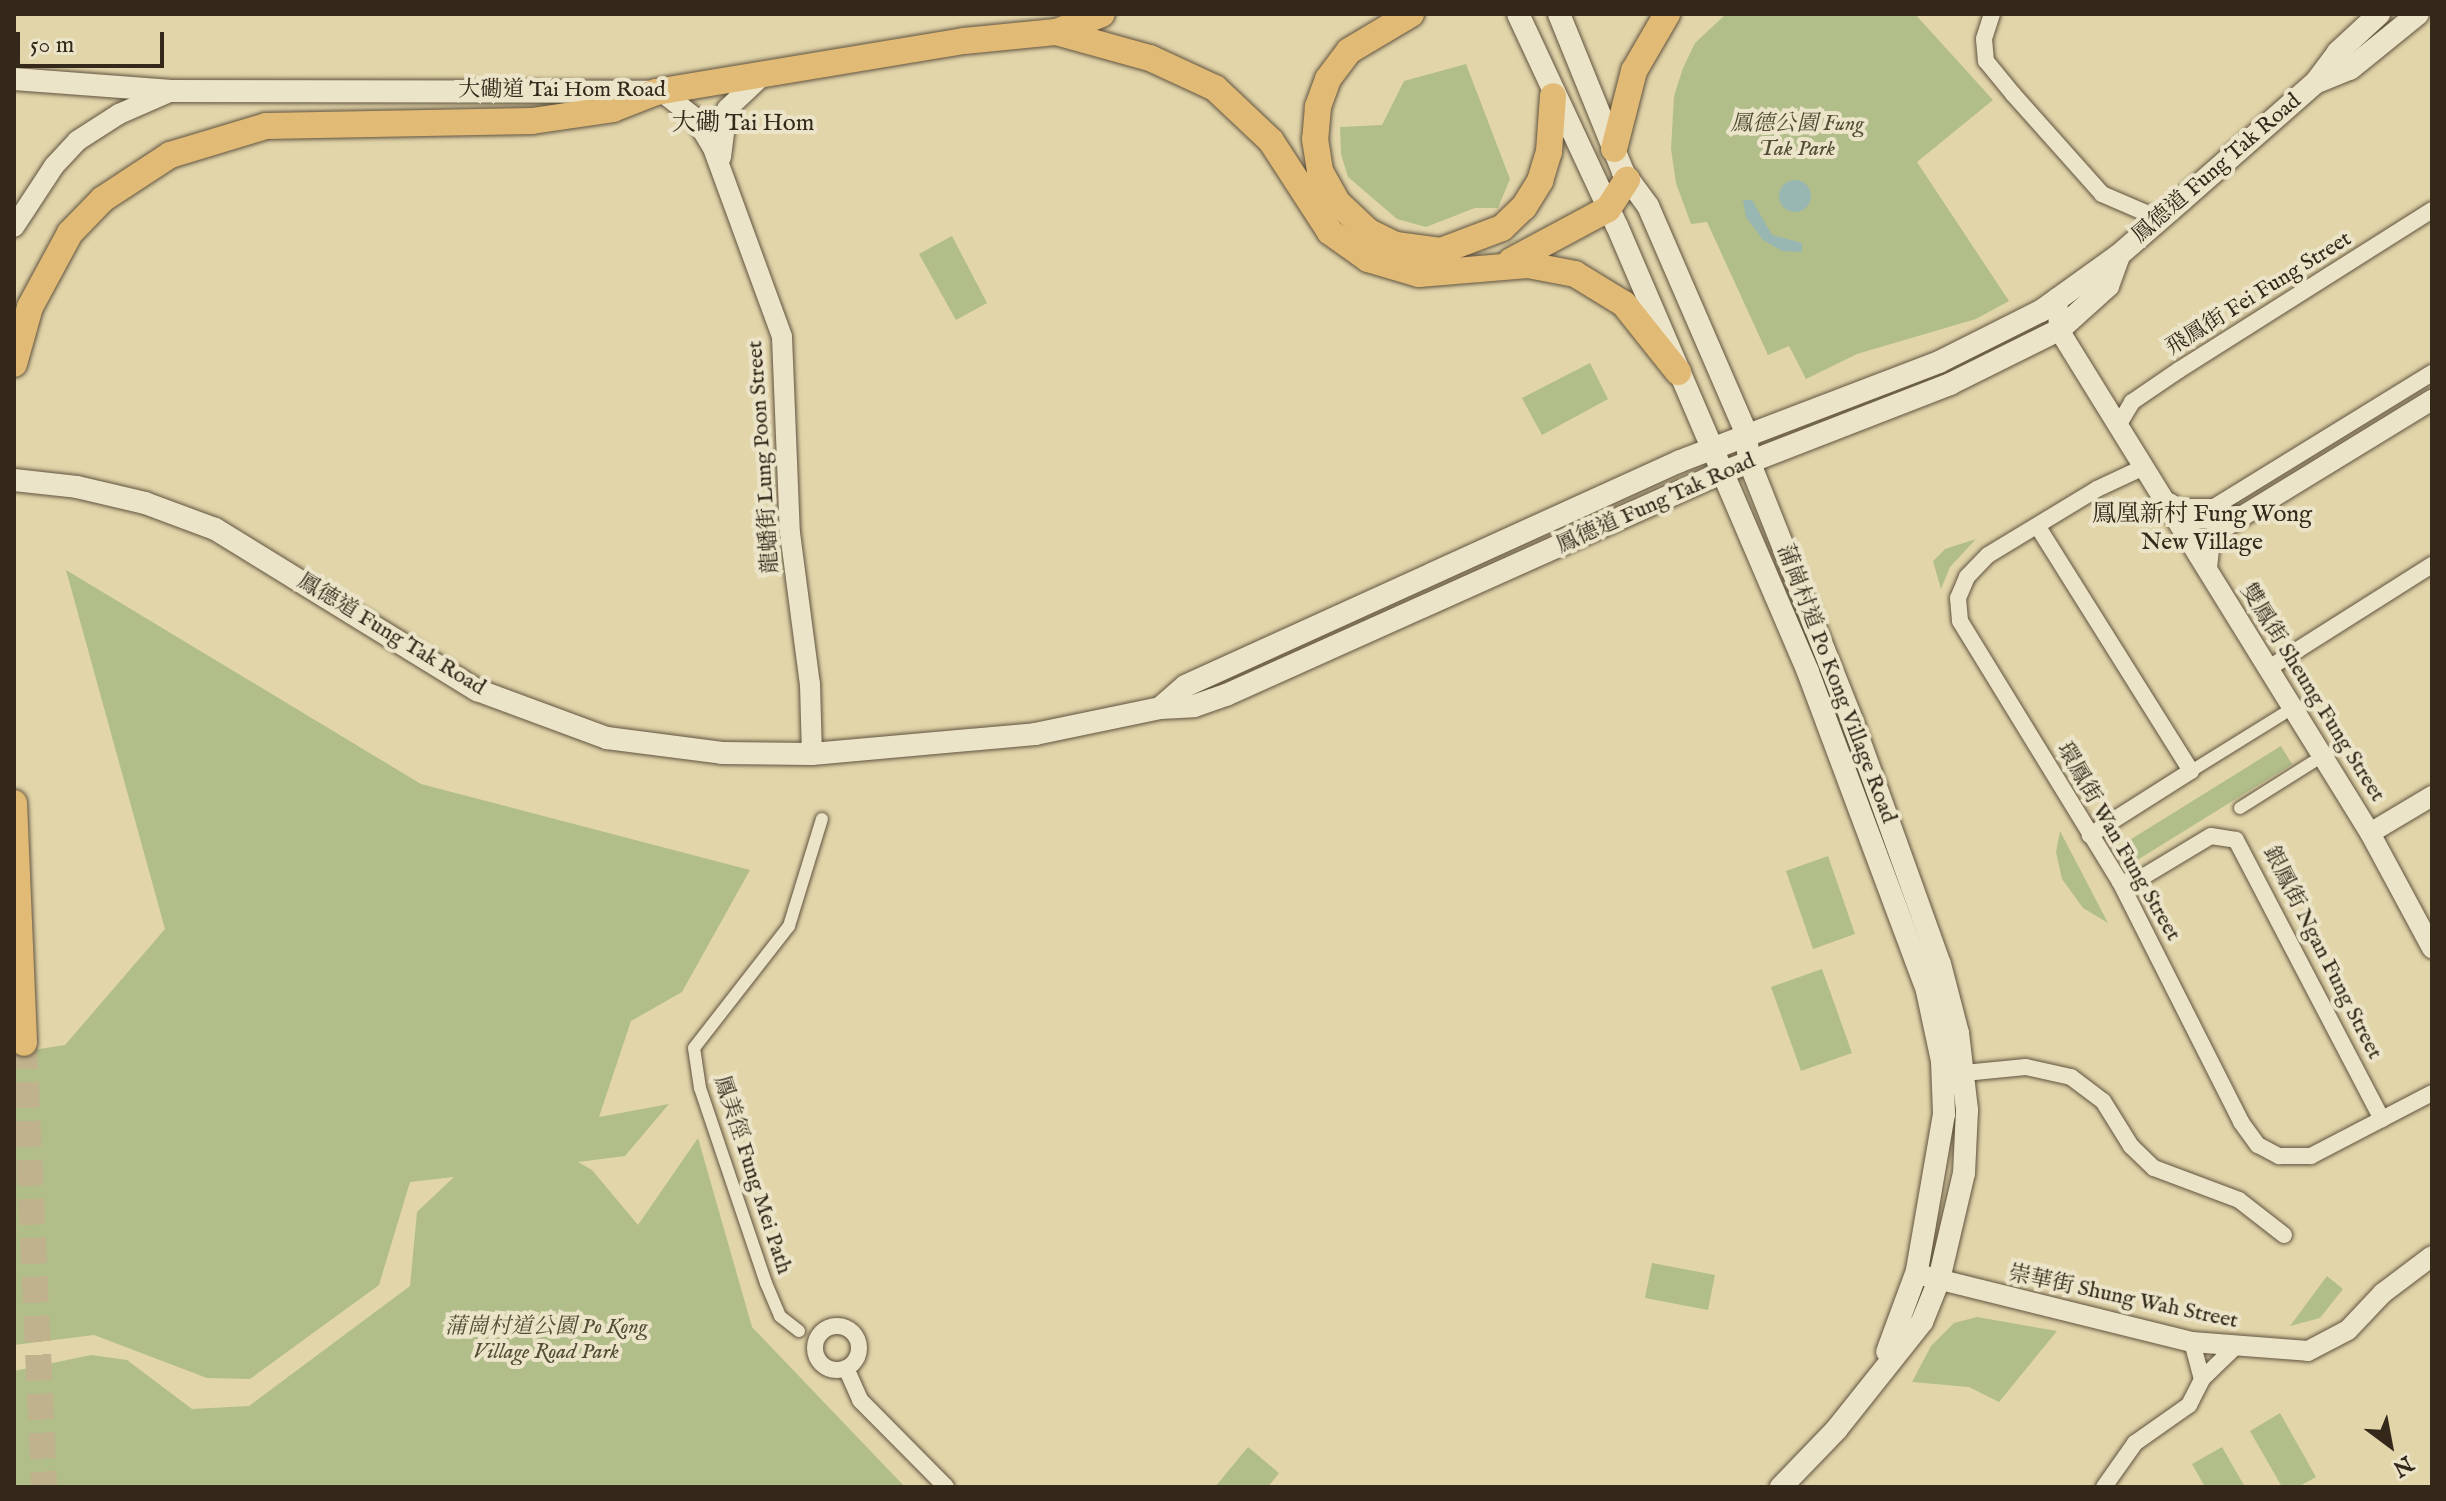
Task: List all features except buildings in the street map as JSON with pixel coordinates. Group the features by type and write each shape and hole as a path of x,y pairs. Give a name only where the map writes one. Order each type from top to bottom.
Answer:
{"main road":[{"name":"大磡道 Tai Hom Road","path":"14,79 172,91 659,92 964,41 1056,32 1102,14"},
{"path":"1411,14 1349,51 1328,79 1318,107 1315,139 1320,171 1337,202 1369,232 1396,245 1441,251 1472,243 1502,228 1524,207 1540,181 1549,152 1553,96"},
{"name":"蒲崗村道 Po Kong Village Road","path":"1559,14 1627,180 1648,206 1746,433 1749,461 1852,720 1940,964 1964,1073 1964,1173 1939,1280 1922,1322 1881,1367 1843,1421 1781,1487"},
{"path":"1614,149 1634,71 1667,14"},
{"name":"鳳德道 Fung Tak Road","path":"1160,708 1198,680 1746,433 1939,362 1994,337 2119,255 2315,83 2338,52 2388,20 2418,14"},
{"name":"蒲崗村道 Po Kong Village Road","path":"1518,15 1608,209 1814,686 1927,991 1942,1061 1944,1114 1917,1274 1881,1367"},
{"path":"1056,32 1150,58 1215,88 1271,141 1330,232 1368,259 1419,274 1542,266 1600,286 1624,304 1678,372"},
{"path":"14,364 30,307 70,233 103,199 170,155 226,135 282,125 460,126 599,112 659,92"},
{"path":"1492,268 1534,253 1608,209 1627,180"},
{"name":"鳳德道 Fung Tak Road","path":"14,480 132,500 215,529 477,690 607,738 722,753 812,754 1073,730 1160,708 1207,702 1338,649 1749,461 1950,384 2059,330 2108,286 2119,255"},
{"path":"14,803 24,1043"}],"street":[{"path":"1992,14 1984,39 1986,61 2013,94 2102,194 2160,219"},
{"name":"龍蟠街 Lung Poon Street","path":"721,165 725,113 763,75"},
{"path":"14,227 45,178 77,141 119,114 172,91"},
{"name":"龍蟠街 Lung Poon Street","path":"659,92 695,118 721,165 782,337 790,533 810,684 812,754"},
{"name":"飛鳳街 Fei Fung Street","path":"2119,424 2132,402 2432,210"},
{"name":"雙鳳街 Sheung Fung Street","path":"2057,298 2059,330 2370,833 2432,948"},
{"path":"2166,501 2195,509 2214,507 2432,373"},
{"path":"2207,568 2210,540 2238,516 2432,400"},
{"name":"環鳳街 Wan Fung Street","path":"2144,467 2097,489 1988,555 1967,577 1958,598 1960,621 2120,882 2241,1122 2258,1145 2279,1156 2311,1156 2432,1093"},
{"path":"2166,501 2195,519 2238,516"},
{"path":"2038,527 2193,770"},
{"path":"2269,668 2432,565"},
{"path":"2090,835 2283,714"},
{"path":"2240,808 2313,762"},
{"path":"2370,833 2432,796"},
{"name":"鳳美徑 Fung Mei Path","path":"799,1331 780,1316 766,1283 700,1088 694,1048 789,926 822,819"},
{"name":"銀鳳街 Ngan Fung Street","path":"2120,882 2136,881 2202,840 2228,837 2249,857 2382,1119"},
{"path":"1964,1073 2026,1067 2071,1077 2103,1101 2131,1146 2154,1168 2239,1200 2284,1235"},
{"name":"崇華街 Shung Wah Street","path":"1917,1274 2192,1342 2234,1348 2308,1351 2327,1344 2432,1256"},
{"path":"2192,1342 2202,1379"},
{"path":"2104,1487 2135,1443 2189,1405 2202,1379 2234,1348"},
{"path":"846,1368 860,1400 946,1487"}],"green space":[{"name":"鳳德公園 Fung Tak Park","path":"1726,14 1915,14 1993,100 1917,162 2009,301 1976,319 1857,354 1806,379 1789,346 1768,355 1707,222 1691,224 1676,183 1671,149 1674,96 1683,68 1695,43"},
{"path":"1466,64 1510,179 1498,208 1475,208 1426,227 1397,219 1348,177 1341,154 1340,127 1382,125 1404,81"},
{"path":"952,236 987,303 956,320 919,254"},
{"path":"1590,363 1608,399 1542,435 1522,398"},
{"path":"1976,539 1950,567 1941,589 1933,561 1945,549"},
{"name":"蒲崗村道公園 Po Kong Village Road Park","path":"66,570 421,784 750,870 682,992 631,1021 599,1117 669,1104 625,1156 578,1162 592,1170 638,1225 698,1138 752,1327 905,1487 14,1487 14,1371 91,1355 127,1360 192,1409 249,1406 410,1286 417,1212 454,1177 410,1182 379,1285 250,1379 207,1378 94,1335 14,1345 14,1053 65,1045 165,929"},
{"path":"2281,746 2292,764 2131,864 2120,846"},
{"path":"2060,831 2108,923 2083,908 2062,879 2056,852"},
{"path":"1828,856 1855,934 1813,949 1786,871"},
{"path":"1822,969 1852,1053 1801,1071 1771,987"},
{"path":"1652,1263 1715,1275 1708,1310 1645,1298"},
{"path":"2327,1276 2343,1289 2320,1318 2290,1326"},
{"path":"1977,1317 2057,1331 1999,1402 1969,1387 1912,1382 1931,1346 1954,1323"},
{"path":"2280,1413 2316,1477 2298,1487 2282,1487 2250,1431"},
{"path":"1248,1447 1279,1473 1268,1487 1215,1487"},
{"path":"2222,1447 2245,1487 2205,1487 2192,1464"}],"water":[{"path":"1795,180 1806,185 1811,196 1806,207 1795,212 1784,207 1779,196 1784,185"},
{"path":"1743,200 1752,200 1772,235 1802,243 1802,252 1782,251 1763,240 1746,217"}],"tunnel":[{"path":"24,1043 44,1487"}],"district":[{"name":"大磡 Tai Hom","path":"743,124"},
{"name":"鳳凰新村 Fung Wong New Village","path":"2202,529"}]}
